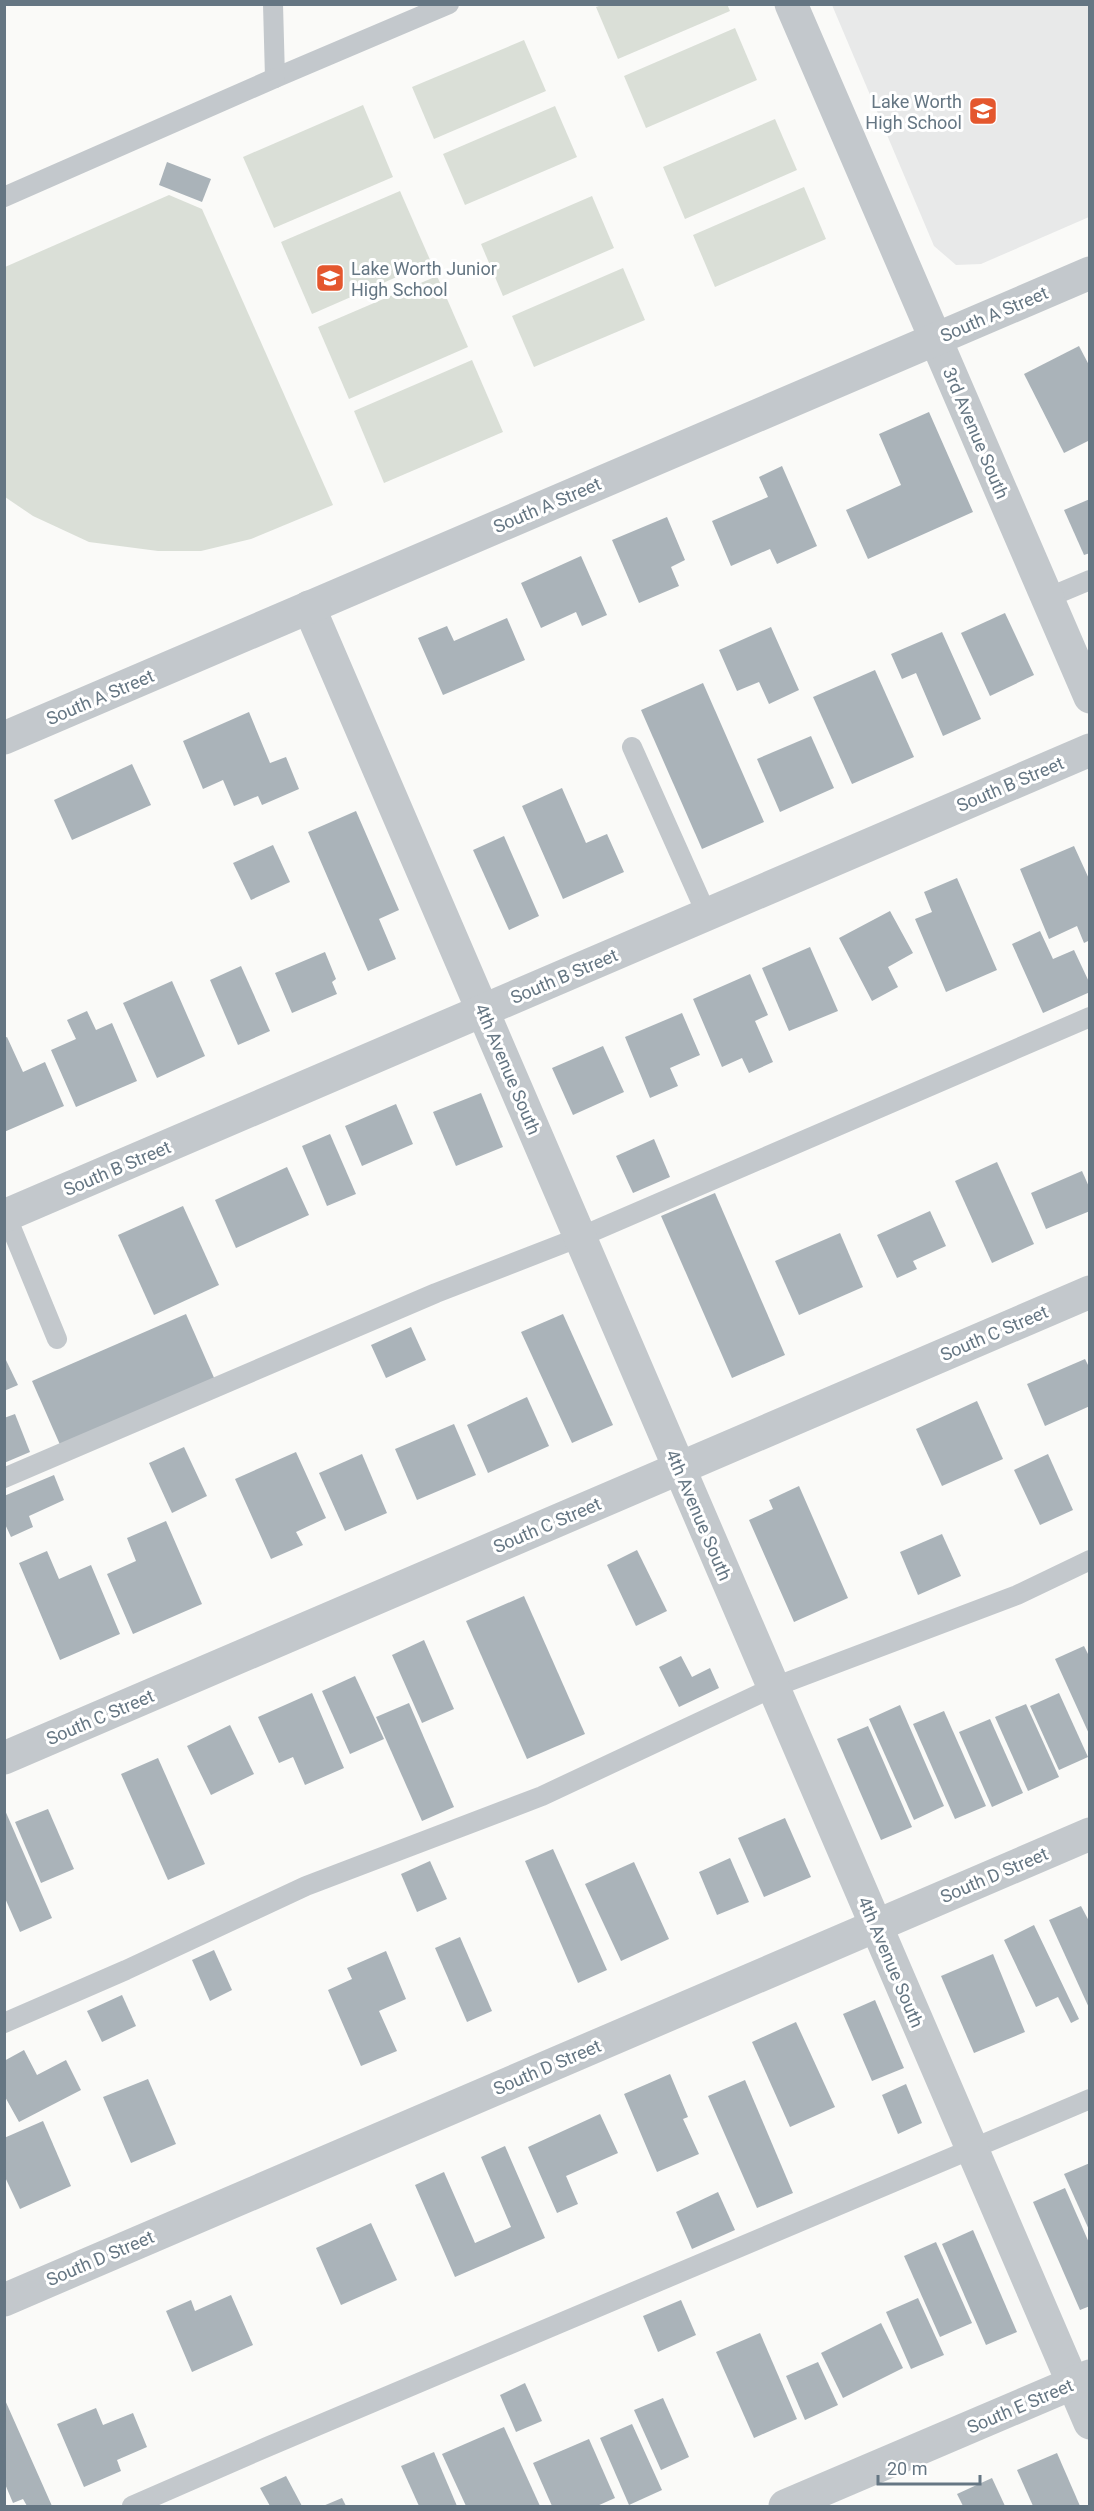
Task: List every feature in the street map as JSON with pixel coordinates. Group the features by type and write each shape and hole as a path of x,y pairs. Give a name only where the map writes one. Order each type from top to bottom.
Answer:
{"street":[{"name":"3rd Avenue South","path":"791,4 1089,697"},
{"name":"South A Street","path":"4,738 1089,273"},
{"name":"4th Avenue South","path":"309,607 971,2148 1081,2379 1089,2423"},
{"name":"South B Street","path":"5,1216 1089,750"},
{"name":"South C Street","path":"4,1758 1089,1292"},
{"name":"South D Street","path":"4,2300 1089,1834"},
{"name":"South E Street","path":"785,2506 1081,2379"}],"lane":[{"path":"273,4 275,78"},
{"path":"4,196 449,4"},
{"path":"1047,598 1089,580"},
{"path":"632,747 707,915"},
{"path":"4,1478 425,1297 580,1237 1089,1017"},
{"path":"5,1216 57,1339"},
{"path":"4,2023 126,1970 306,1886 542,1796 774,1688 1017,1595 1089,1560"},
{"path":"132,2506 1089,2099"}],"shaded area":[{"path":"727,4 730,11 618,59 596,7 602,5"},
{"name":"Lake Worth High School","path":"832,5 1089,5 1089,217 981,264 956,265 934,246"},
{"path":"735,28 757,80 646,128 624,76"},
{"path":"524,40 546,91 434,139 412,87"},
{"path":"363,105 393,177 274,228 243,157"},
{"path":"555,106 577,157 465,205 443,154"},
{"path":"775,119 797,170 685,219 663,167"},
{"path":"804,187 826,239 715,287 693,235"},
{"path":"400,191 431,262 312,314 281,242"},
{"path":"169,195 202,209 333,505 251,539 201,551 158,551 89,542 33,516 5,497 5,267"},
{"path":"592,196 614,248 503,296 481,244"},
{"path":"623,268 645,320 534,367 512,316"},
{"path":"437,276 468,347 349,399 318,327"},
{"path":"472,360 503,432 384,483 354,411"}],"building":[{"path":"167,162 211,179 202,202 159,185"},
{"path":"1079,346 1090,367 1090,440 1064,453 1024,374"},
{"path":"929,412 973,512 868,559 846,510 901,485 879,434"},
{"path":"782,466 817,546 777,564 770,549 731,566 712,521 768,497 759,477"},
{"path":"1090,499 1090,553 1084,555 1064,510"},
{"path":"667,517 685,560 671,567 679,586 639,603 612,540"},
{"path":"581,556 607,615 582,626 576,612 541,628 521,583"},
{"path":"1005,613 1034,675 990,696 961,633"},
{"path":"507,618 525,660 443,695 418,638 447,626 454,641"},
{"path":"771,627 799,690 769,704 759,682 737,691 719,650"},
{"path":"942,632 981,719 943,736 916,673 902,679 891,654"},
{"path":"875,670 914,757 852,784 813,697"},
{"path":"703,683 764,822 702,849 641,710"},
{"path":"249,712 270,763 286,757 299,789 262,805 258,796 234,806 223,780 203,789 183,741"},
{"path":"811,736 834,788 780,812 757,759"},
{"path":"132,764 151,805 72,840 54,800"},
{"path":"562,788 586,843 607,834 624,872 563,899 522,806"},
{"path":"356,811 399,910 379,919 396,959 368,971 308,832"},
{"path":"504,836 539,916 509,930 473,850"},
{"path":"273,845 290,882 251,900 233,863"},
{"path":"1074,846 1090,881 1090,940 1084,943 1077,926 1049,939 1020,869"},
{"path":"957,878 997,970 946,992 915,919 932,912 924,892"},
{"path":"890,911 913,953 888,967 898,987 872,1001 839,938"},
{"path":"1040,931 1053,959 1074,950 1090,984 1090,992 1043,1013 1012,944"},
{"path":"810,947 838,1011 789,1031 762,968"},
{"path":"325,952 336,979 332,982 337,994 292,1013 275,973"},
{"path":"241,966 270,1031 238,1045 210,980"},
{"path":"750,974 768,1015 755,1021 773,1062 749,1073 742,1058 722,1067 693,999"},
{"path":"172,981 205,1056 157,1078 123,1003"},
{"path":"87,1011 96,1030 112,1023 137,1081 76,1107 51,1050 76,1039 67,1020"},
{"path":"682,1013 700,1055 670,1068 678,1086 650,1098 625,1037"},
{"path":"7,1037 23,1072 45,1062 64,1106 4,1132 4,1038"},
{"path":"603,1046 624,1092 573,1115 552,1068"},
{"path":"481,1093 503,1147 456,1166 433,1112"},
{"path":"396,1104 413,1144 362,1166 345,1126"},
{"path":"330,1134 356,1194 327,1206 302,1146"},
{"path":"654,1139 670,1177 633,1193 616,1156"},
{"path":"997,1162 1034,1244 992,1263 955,1181"},
{"path":"287,1167 309,1215 236,1248 215,1200"},
{"path":"1082,1171 1090,1189 1090,1211 1046,1229 1031,1193"},
{"path":"715,1193 785,1355 732,1378 661,1216"},
{"path":"183,1206 219,1285 154,1315 118,1235"},
{"path":"930,1211 946,1246 913,1261 917,1269 897,1278 877,1235"},
{"path":"840,1233 863,1287 799,1315 775,1261"},
{"path":"186,1314 215,1380 61,1447 32,1381"},
{"path":"563,1314 613,1425 572,1443 521,1332"},
{"path":"411,1327 426,1360 386,1378 371,1345"},
{"path":"4,1356 18,1385 4,1391"},
{"path":"1085,1359 1090,1369 1090,1406 1045,1426 1027,1384"},
{"path":"527,1397 549,1446 488,1473 467,1425"},
{"path":"977,1401 1003,1459 942,1486 916,1429"},
{"path":"15,1414 30,1452 4,1463 4,1418"},
{"path":"454,1424 476,1475 417,1500 395,1449"},
{"path":"184,1447 207,1496 172,1513 149,1463"},
{"path":"296,1452 326,1518 296,1532 303,1545 271,1559 235,1479"},
{"path":"362,1454 387,1513 345,1531 319,1473"},
{"path":"1048,1454 1073,1510 1040,1525 1014,1470"},
{"path":"54,1475 64,1500 29,1516 33,1527 11,1537 4,1522 4,1496"},
{"path":"799,1486 848,1598 794,1622 749,1520 773,1509 769,1500"},
{"path":"166,1521 202,1604 133,1634 107,1574 136,1561 127,1538"},
{"path":"942,1534 961,1576 918,1595 900,1552"},
{"path":"637,1550 667,1611 636,1626 607,1565"},
{"path":"47,1551 59,1579 91,1565 120,1634 60,1660 19,1563"},
{"path":"524,1596 585,1734 527,1759 466,1621"},
{"path":"424,1640 454,1709 422,1723 392,1655"},
{"path":"1084,1646 1090,1658 1090,1736 1055,1659"},
{"path":"681,1656 692,1677 710,1668 719,1688 679,1707 659,1667"},
{"path":"355,1676 384,1739 350,1754 322,1691"},
{"path":"312,1693 344,1768 305,1785 293,1757 279,1763 258,1717"},
{"path":"1059,1693 1088,1757 1059,1770 1030,1706"},
{"path":"409,1703 454,1807 422,1821 376,1717"},
{"path":"1026,1704 1059,1777 1028,1791 995,1717"},
{"path":"900,1705 944,1806 914,1820 869,1719"},
{"path":"944,1711 986,1806 955,1819 913,1724"},
{"path":"990,1719 1023,1793 992,1807 959,1732"},
{"path":"230,1725 254,1774 211,1795 187,1746"},
{"path":"868,1726 912,1827 881,1840 837,1739"},
{"path":"158,1758 205,1864 168,1880 121,1774"},
{"path":"4,1808 52,1918 20,1932 4,1896"},
{"path":"48,1809 74,1869 41,1883 15,1822"},
{"path":"785,1818 811,1877 764,1897 738,1838"},
{"path":"553,1849 607,1970 578,1983 525,1861"},
{"path":"730,1858 749,1902 717,1915 699,1872"},
{"path":"430,1861 447,1899 417,1912 401,1874"},
{"path":"634,1862 669,1939 621,1961 585,1884"},
{"path":"1081,1906 1090,1923 1090,2010 1049,1920"},
{"path":"1034,1925 1079,2019 1071,2023 1058,1997 1036,2007 1004,1940"},
{"path":"460,1937 492,2011 467,2022 435,1948"},
{"path":"214,1950 232,1990 210,2001 192,1960"},
{"path":"386,1951 406,1999 379,2011 397,2051 361,2066 328,1990 352,1979 347,1968"},
{"path":"993,1954 1025,2032 974,2053 941,1976"},
{"path":"122,1995 136,2026 102,2042 87,2011"},
{"path":"875,2000 904,2068 872,2081 843,2014"},
{"path":"796,2022 835,2107 790,2127 752,2042"},
{"path":"24,2050 37,2075 66,2060 81,2090 19,2122 4,2095 4,2061"},
{"path":"670,2074 688,2117 683,2119 699,2154 657,2172 624,2094"},
{"path":"148,2079 176,2144 131,2163 103,2097"},
{"path":"745,2080 793,2193 757,2208 708,2096"},
{"path":"906,2084 922,2123 898,2134 882,2095"},
{"path":"600,2114 618,2153 566,2176 578,2204 557,2213 528,2147"},
{"path":"43,2121 71,2186 20,2209 4,2175 4,2138"},
{"path":"505,2146 545,2238 455,2277 415,2185 444,2172 475,2243 511,2227 481,2157"},
{"path":"1090,2163 1090,2232 1064,2174"},
{"path":"1065,2188 1090,2245 1090,2306 1080,2310 1033,2202"},
{"path":"718,2192 735,2230 692,2249 676,2212"},
{"path":"371,2223 397,2280 341,2305 316,2248"},
{"path":"973,2230 1017,2332 986,2345 942,2244"},
{"path":"936,2242 972,2323 940,2337 904,2256"},
{"path":"231,2295 253,2345 192,2372 166,2311 191,2300 195,2311"},
{"path":"918,2298 944,2355 911,2369 886,2312"},
{"path":"681,2300 696,2335 658,2352 643,2316"},
{"path":"881,2323 903,2368 843,2398 821,2353"},
{"path":"760,2333 797,2419 754,2438 716,2352"},
{"path":"818,2362 838,2405 805,2420 786,2376"},
{"path":"525,2383 542,2421 516,2432 500,2395"},
{"path":"663,2398 689,2457 661,2470 634,2410"},
{"path":"5,2400 52,2506 27,2506 23,2499 13,2503 5,2484"},
{"path":"96,2408 103,2425 133,2413 147,2447 117,2460 121,2471 84,2487 57,2424"},
{"path":"632,2424 662,2490 629,2505 600,2438"},
{"path":"504,2427 540,2506 466,2506 442,2454"},
{"path":"589,2439 615,2498 597,2506 552,2506 533,2463"},
{"path":"434,2452 457,2506 419,2506 401,2466"},
{"path":"1057,2453 1080,2506 1033,2506 1017,2470"},
{"path":"286,2476 302,2506 270,2506 260,2488"},
{"path":"992,2478 1005,2506 963,2506 957,2494"},
{"path":"342,2498 346,2506 323,2506"}],"place":[{"name":"Lake Worth High School","path":"983,111"},
{"name":"Lake Worth Junior High School","path":"330,278"}]}
